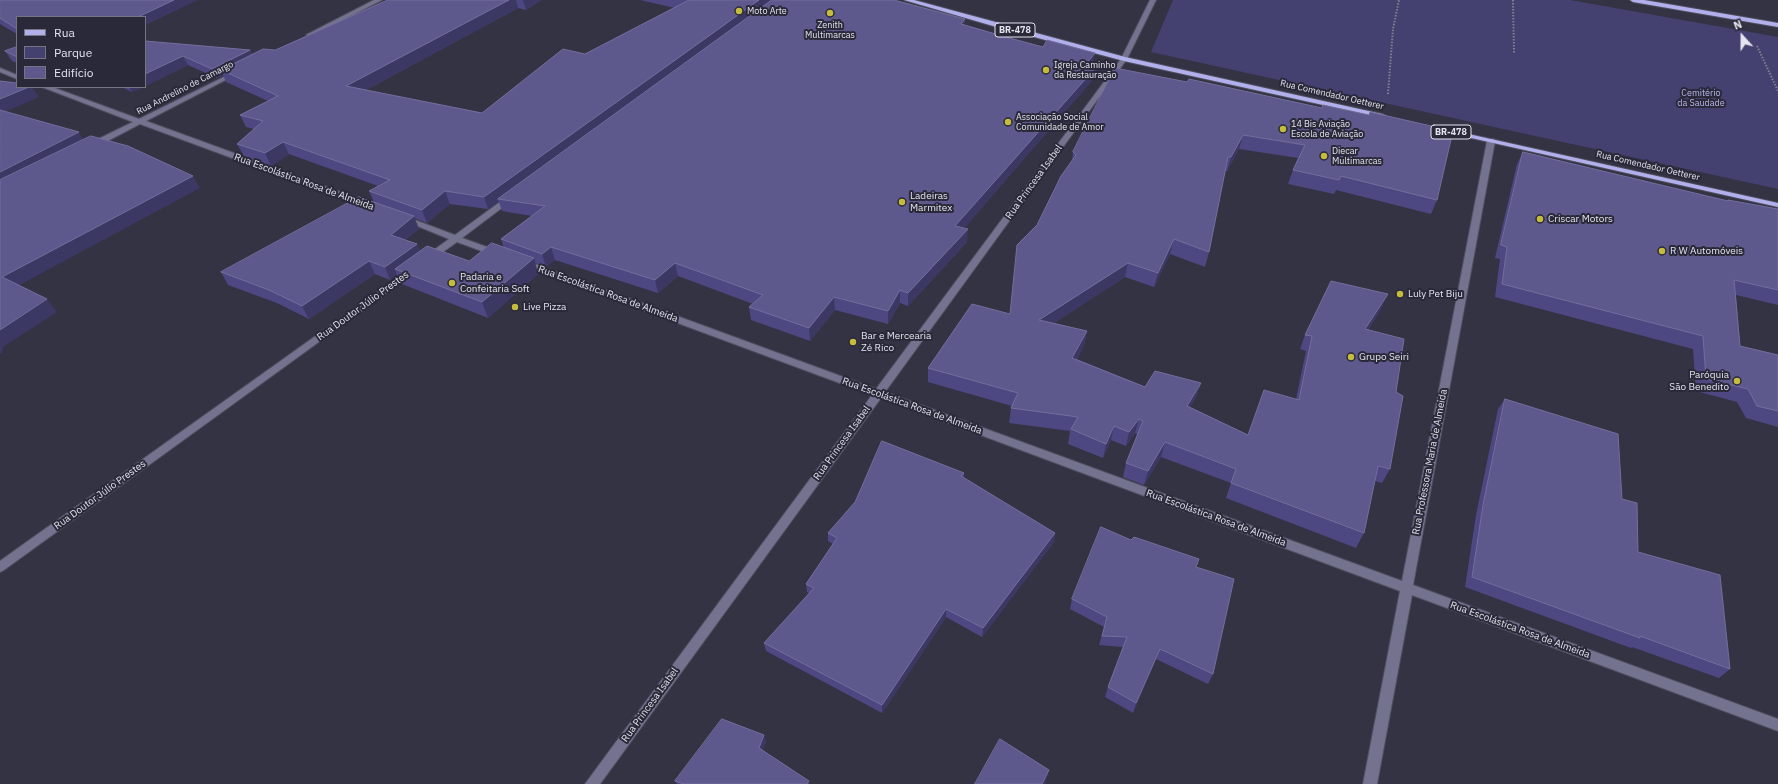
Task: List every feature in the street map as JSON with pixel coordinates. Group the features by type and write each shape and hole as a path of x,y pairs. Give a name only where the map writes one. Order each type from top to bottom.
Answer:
{"main road":[{"name":"Rua Comendador Oetterer","path":"907,0 995,25 1124,58 1392,118"},
{"path":"1633,0 1778,25"},
{"name":"Rua Comendador Oetterer","path":"1430,127 1778,205"}],"street":[{"path":"302,39 379,0"},
{"name":"Rua Princesa Isabel","path":"592,784 1124,58 1153,0"},
{"name":"Rua Andrelino de Camargo","path":"84,150 246,68"},
{"path":"0,70 16,76"},
{"name":"Rua Escolástica Rosa de Almeida","path":"49,88 371,207"},
{"name":"Rua Professora Maria de Almeida","path":"1370,784 1491,141"},
{"name":"Rua Doutor Júlio Prestes","path":"0,567 520,192"},
{"name":"Rua Escolástica Rosa de Almeida","path":"394,215 1778,725"}],"path":[{"path":"1388,94 1393,29 1399,0"},
{"path":"1513,0 1514,53"},
{"path":"1756,44 1778,91"}],"green space":[{"name":"Cemitério da Saudade","path":"1173,0 1570,0 1778,37 1778,189 1151,52"}],"building":[{"path":"0,0 174,0 140,16 16,16 16,28 0,18"},
{"path":"388,0 509,0 346,86 482,113 563,49 585,54 689,0 759,0 484,197 445,191 422,210 369,191 390,180 283,142 265,153 237,144 263,121 240,115 278,96 221,70 263,49 275,50"},
{"path":"772,0 894,0 965,19 961,24 1043,47 1047,40 1095,53 1087,63 1097,66 955,226 968,229 908,293 900,290 888,311 834,297 809,328 749,307 763,295 675,263 655,280 551,247 542,254 501,239 545,206 498,199"},
{"path":"146,41 250,50 212,69 183,56 146,74"},
{"path":"16,47 16,56 5,51"},
{"path":"1115,68 1187,82 1189,79 1322,108 1323,105 1369,115 1370,112 1453,131 1437,200 1341,176 1339,180 1293,170 1305,145 1243,135 1231,157 1228,157 1209,252 1174,239 1158,273 1128,263 1039,320 1087,331 1072,358 1145,387 1155,371 1201,383 1187,406 1248,435 1264,390 1299,400 1312,336 1305,335 1331,281 1388,294 1365,329 1404,339 1396,392 1403,396 1390,469 1378,466 1364,533 1231,483 1236,469 1165,442 1148,471 1126,463 1143,421 1139,419 1129,432 1114,426 1106,444 1071,429 1078,417 1011,408 1018,393 928,368 972,304 1010,314 1017,245 1037,225 1061,176 1076,155 1073,152"},
{"path":"0,81 16,83 16,88 27,88 0,99"},
{"path":"0,110 79,132 0,172"},
{"path":"91,136 128,146 193,176 2,277 47,299 0,330 0,180"},
{"path":"1523,152 1728,201 1778,209 1778,290 1734,280 1740,346 1778,355 1778,411 1757,406 1748,389 1706,379 1703,336 1502,284 1507,247 1501,245"},
{"path":"359,197 414,216 391,235 417,244 385,267 369,261 302,306 269,290 221,272"},
{"path":"492,243 534,258 482,302 395,269 427,246 469,261"},
{"path":"1505,399 1618,434 1622,499 1637,503 1638,552 1720,575 1730,669 1472,577 1483,505"},
{"path":"882,441 964,473 961,476 1055,533 983,628 946,609 882,705 764,643 814,588 806,584 837,538 828,533 855,502"},
{"path":"1101,527 1131,540 1134,537 1199,559 1196,567 1234,579 1213,674 1160,649 1136,703 1108,687 1127,637 1102,636 1107,617 1072,599"},
{"path":"722,719 764,735 759,748 809,781 807,784 684,784 675,781"},
{"path":"1000,739 1049,770 1042,784 975,784"}],"place":[{"name":"Moto Arte","path":"739,11"},
{"name":"Zenith Multimarcas","path":"830,13"},
{"name":"Igreja Caminho da Restauração","path":"1046,70"},
{"name":"Associação Social Comunidade de Amor","path":"1008,122"},
{"name":"14 Bis Aviação Escola de Aviação","path":"1283,129"},
{"name":"Diecar Multimarcas","path":"1324,156"},
{"name":"Ladeiras Marmitex","path":"902,202"},
{"name":"Criscar Motors","path":"1540,219"},
{"name":"R W Automóveis","path":"1662,251"},
{"name":"Padaria e Confeitaria Soft","path":"452,283"},
{"name":"Luly Pet Biju","path":"1400,294"},
{"name":"Live Pizza","path":"515,307"},
{"name":"Bar e Mercearia Zé Rico","path":"853,342"},
{"name":"Grupo Seiri","path":"1351,357"},
{"name":"Paróquia São Benedito","path":"1737,381"}]}
